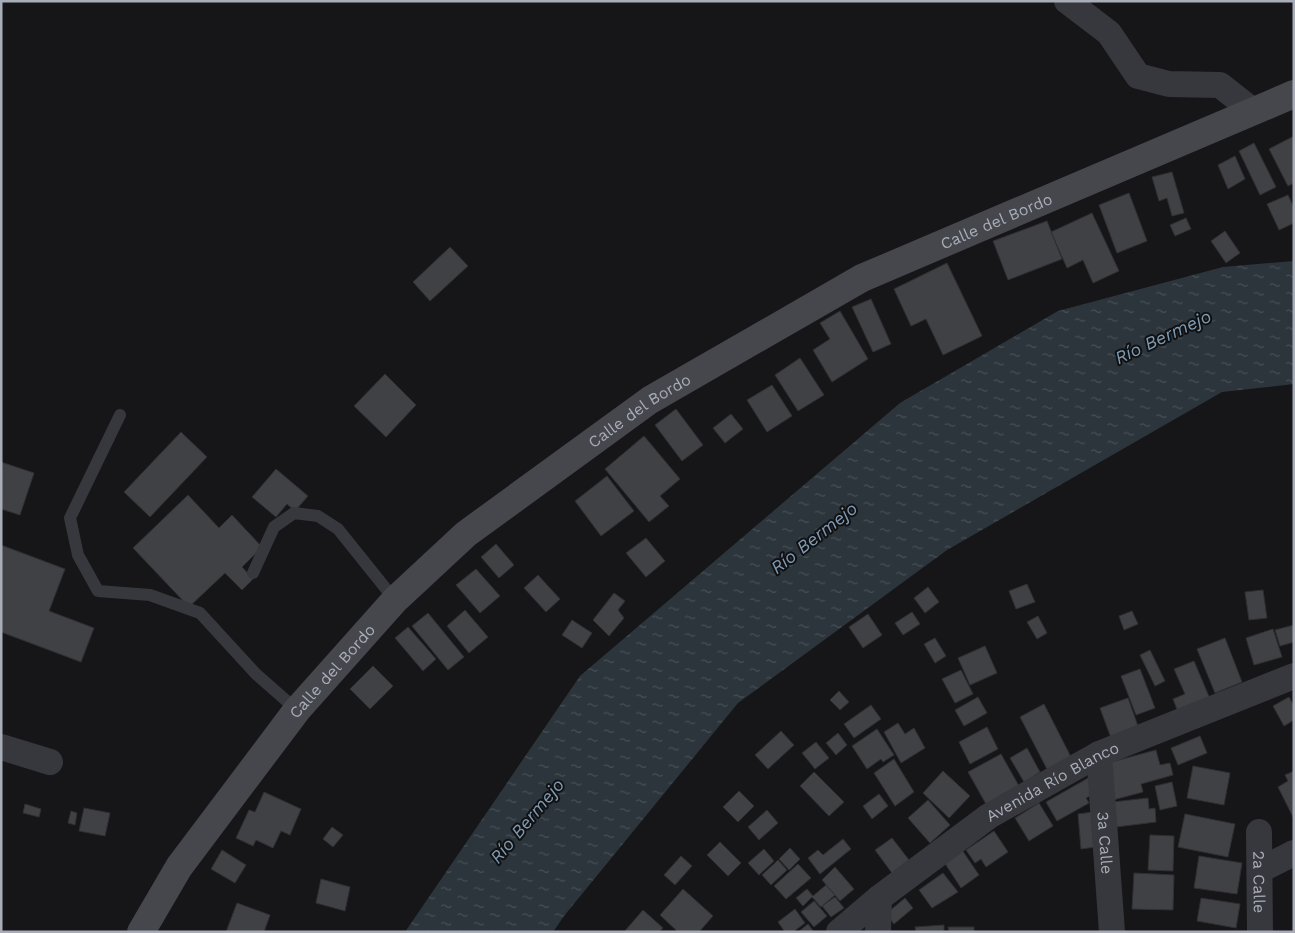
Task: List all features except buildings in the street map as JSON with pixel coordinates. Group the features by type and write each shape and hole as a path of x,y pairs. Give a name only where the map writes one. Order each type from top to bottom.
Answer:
{"street":[{"path":"1067,1 1109,33 1138,76 1169,84 1220,85 1254,111"},
{"name":"Calle del Bordo","path":"141,932 179,867 297,710 396,600 466,534 650,400 862,278 1294,94"},
{"name":"Avenida Río Blanco","path":"839,932 879,898 988,816 1099,754 1294,676"},
{"path":"1,747 50,762"},
{"name":"3a Calle","path":"1099,754 1112,932"},
{"name":"2a Calle","path":"1260,832 1260,932"},
{"path":"1260,870 1294,853"},
{"path":"878,932 879,898"}],"lane":[{"path":"120,415 70,518 78,555 98,591 150,595 200,613 256,674 297,710"},
{"path":"253,572 274,527 294,513 318,516 338,529 396,600"}],"water":[{"name":"Río Bermejo","path":"1294,261 1294,384 1222,392 947,550 738,703 553,932 405,932 580,676 900,403 1058,311 1223,267"}]}
